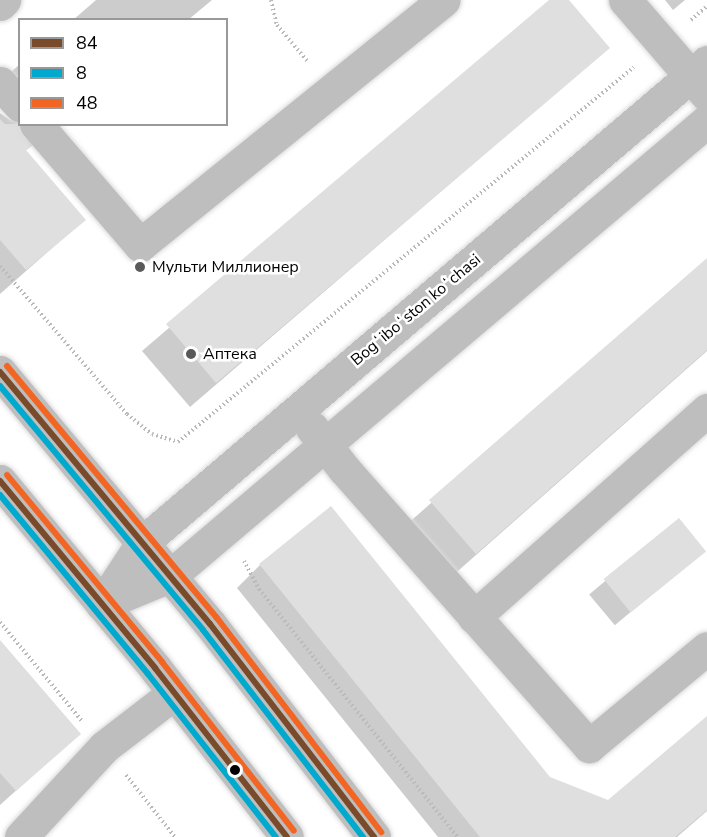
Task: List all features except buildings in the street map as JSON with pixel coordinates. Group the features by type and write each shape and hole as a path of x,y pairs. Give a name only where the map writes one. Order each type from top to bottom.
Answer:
{"main road":[{"path":"0,4 4,0"},
{"path":"38,126 141,245 334,92 444,0"},
{"path":"625,0 663,43 702,78"},
{"name":"Bogʻiboʻston koʻchasi","path":"102,604 142,543 298,410 702,78"},
{"path":"0,83 18,103"},
{"path":"102,604 170,576 707,121"},
{"path":"0,372 170,576 374,837"},
{"path":"298,410 474,617 589,746 707,648"},
{"path":"474,617 707,411"},
{"path":"0,481 102,604 288,837"},
{"path":"21,837 104,747 174,693"}],"path":[{"path":"272,0 277,25 334,92"},
{"path":"0,266 127,414 152,434 178,442 707,6"},
{"path":"240,555 259,588 458,837"}],"transit line":[{"name":"48","path":"7,366 217,618 381,832"},
{"name":"84","path":"0,372 210,624 374,837"},
{"name":"8","path":"0,386 203,630 363,837"},
{"name":"48","path":"7,475 162,662 294,831"},
{"name":"84","path":"0,481 155,668 287,837"},
{"name":"8","path":"0,495 148,674 276,837"}],"place":[{"name":"Мульти Миллионер","path":"140,267"},
{"name":"Аптека","path":"191,354"}]}
